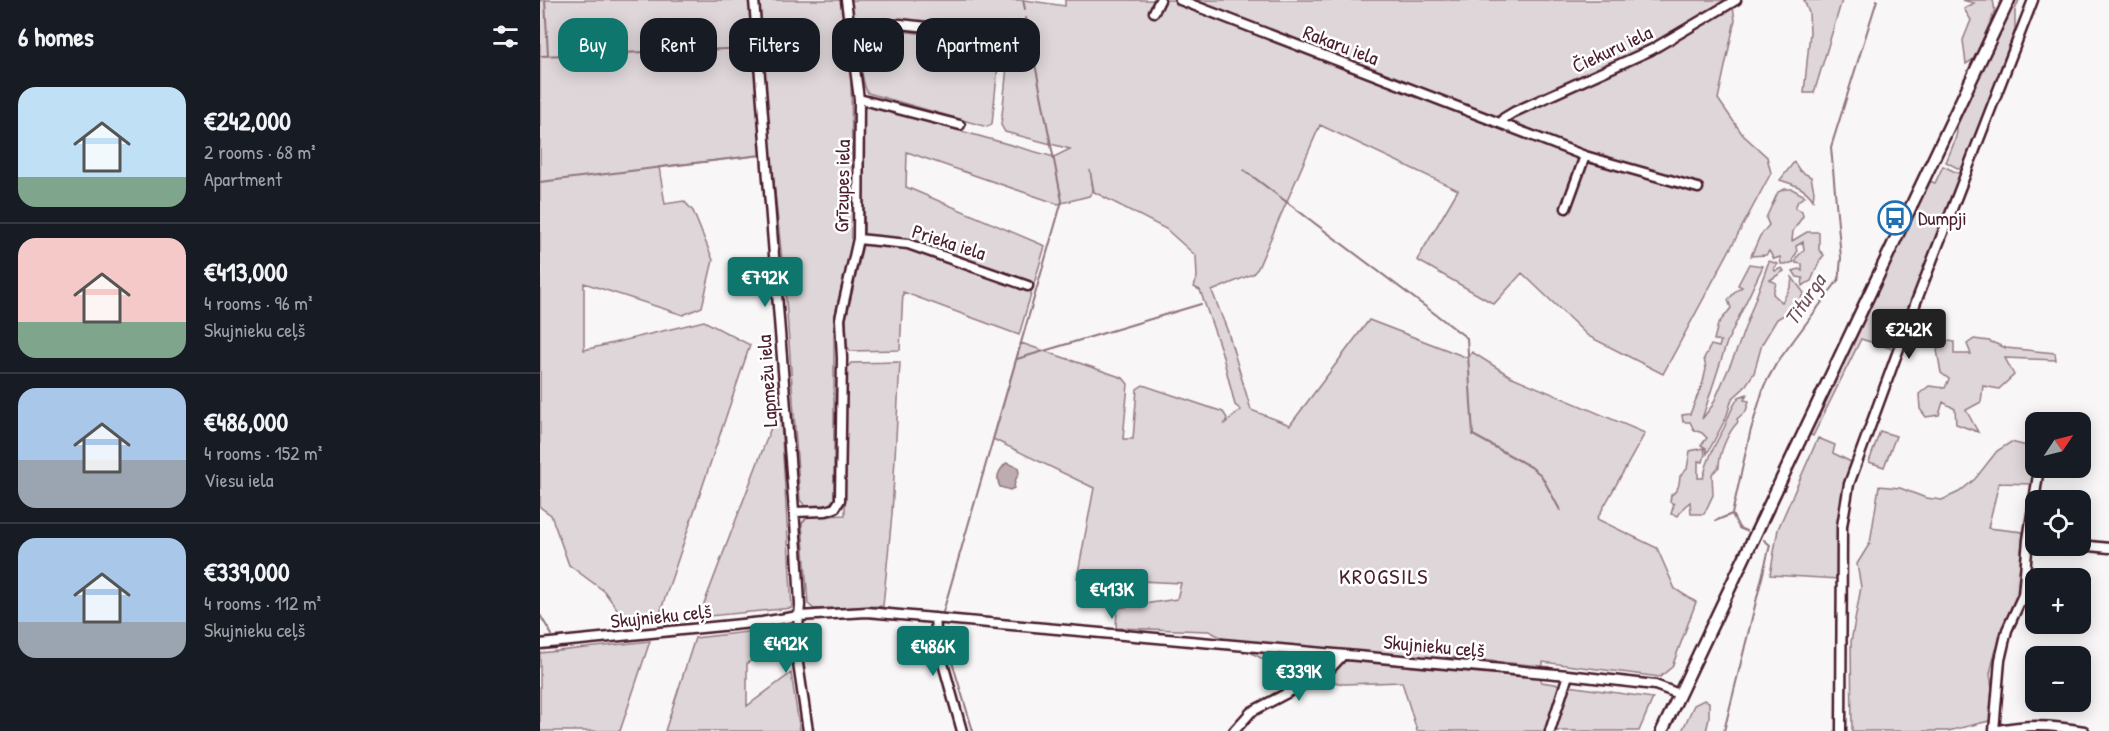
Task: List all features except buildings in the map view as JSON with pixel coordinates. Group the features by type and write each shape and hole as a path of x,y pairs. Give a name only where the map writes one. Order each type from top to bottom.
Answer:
{"main road":[{"path":"1662,731 2008,0"}],"street":[{"name":"Lapmežu iela","path":"754,0 794,512 800,605 796,650 808,731"},
{"name":"Grīzupes iela","path":"846,0 849,18"},
{"path":"1154,12 1160,0"},
{"name":"Rakaru iela","path":"1180,0 1585,156 1698,188"},
{"name":"Čiekuru iela","path":"1502,123 1504,118 1514,112 1651,50 1736,0"},
{"path":"1841,731 1842,526 1849,484 1916,302 2033,0"},
{"name":"Grīzupes iela","path":"794,512 826,511 835,508 840,500 842,358 840,319 858,239 859,99 856,72"},
{"path":"859,99 960,125"},
{"path":"1566,208 1585,156"},
{"name":"Prieka iela","path":"858,239 908,244 1028,285"},
{"path":"2091,546 2109,548"},
{"path":"2030,556 2023,595 2007,630 2000,660 1994,731 2023,725 2058,726 2084,731"},
{"name":"Skujnieku ceļš","path":"540,644 762,622 799,616 867,612 1568,675 1655,685 1679,694"},
{"path":"935,618 937,642 962,731"},
{"path":"1234,731 1251,712 1327,672 1343,655"},
{"path":"1550,731 1568,675"},
{"path":"1242,731 1243,720"}],"shaded area":[{"path":"540,0 1024,0 1065,6 1065,0 1732,0 1735,20 1718,99 1743,135 1767,157 1771,173 1663,374 1588,336 1522,273 1494,304 1417,260 1458,190 1320,125 1258,268 1253,274 1212,291 1228,332 1251,410 1290,425 1369,320 1468,358 1472,352 1510,376 1645,433 1597,519 1657,548 1675,589 1696,602 1672,667 1660,677 1543,662 1541,682 1653,698 1639,731 1417,731 1402,682 1344,684 1290,673 1209,631 1116,628 1117,608 1177,599 1181,583 1077,578 1094,488 993,439 1021,343 1123,378 1128,384 1123,439 1133,439 1137,389 1143,385 1223,412 1227,418 1225,423 1241,410 1235,405 1222,353 1200,290 1194,287 1197,277 1196,256 1166,229 1094,192 1090,170 1093,191 1089,196 1058,204 907,152 906,187 1045,246 1019,335 903,292 900,350 850,351 847,346 846,319 864,240 864,109 868,105 1054,157 1070,149 1005,132 1001,125 1006,72 1040,72 1040,18 916,18 916,21 904,18 854,18 852,7 848,18 832,18 832,72 851,72 851,75 853,238 834,319 834,499 829,505 805,506 800,500 786,299 771,154 659,167 665,204 684,201 693,211 713,260 702,307 683,315 584,283 584,350 704,321 750,345 657,622 623,617 604,591 569,565 551,515 540,507"},
{"path":"1804,0 1842,0 1814,93 1804,93 1810,32 1809,13"},
{"path":"1962,0 1993,0 1995,11 1974,59 1966,64 1963,40 1971,20 1964,9 1974,3"},
{"path":"2014,0 2019,0 2015,10 2015,30 1963,171 1946,162 1955,139 1957,126"},
{"path":"904,32 916,33 916,72 997,72 992,124 987,127 868,93 862,72 904,72"},
{"path":"1794,162 1800,171 1811,177 1813,200 1803,189 1780,180"},
{"path":"1943,166 1962,175 1948,207 1950,210 1896,350 1861,339 1813,436 1809,434 1929,181 1935,183"},
{"path":"1792,189 1805,196 1798,201 1795,208 1802,211 1803,216 1793,231 1792,241 1807,232 1819,232 1819,250 1824,255 1811,281 1802,286 1803,278 1797,277 1793,271 1799,269 1802,271 1802,264 1796,263 1796,258 1804,250 1803,242 1796,246 1794,262 1787,264 1781,264 1780,257 1774,259 1769,251 1766,255 1751,256 1760,236 1769,225 1766,218 1778,192"},
{"path":"1769,261 1778,264 1774,268 1775,271 1782,268 1784,271 1770,280 1776,283 1773,294 1782,302 1791,286 1792,277 1804,293 1794,309 1777,319 1762,344 1754,373 1744,388 1732,399 1726,418 1707,454 1706,448 1701,445 1707,438 1694,430 1690,422 1683,422 1682,415 1690,414 1703,382 1706,369 1704,358 1711,345 1719,347 1721,341 1714,340 1718,324 1731,308 1728,300 1742,287 1738,285 1749,264 1763,266 1727,342 1702,419 1712,406 1738,347"},
{"path":"1974,339 1989,341 2006,348 2055,353 2056,360 2005,358 2014,375 1999,389 1983,386 1981,402 1966,410 1978,432 1956,424 1955,409 1943,402 1939,415 1926,417 1920,409 1919,394 1929,386 1945,388 1949,379 1941,373 1937,350 1945,340 1954,342 1954,354 1971,354 1967,344"},
{"path":"900,362 892,514 883,606 814,609 808,604 802,523 807,517 845,515 846,369 851,363"},
{"path":"1747,394 1744,400 1749,401 1746,411 1737,419 1738,422 1722,449 1719,467 1712,474 1713,495 1704,514 1691,514 1690,502 1678,516 1671,514 1674,504 1670,502 1671,495 1678,487 1680,476 1687,469 1690,451 1704,448 1703,462 1698,461 1698,478 1703,478 1712,452 1734,405 1739,397"},
{"path":"780,404 792,608 699,617"},
{"path":"1880,431 1896,436 1884,467 1869,462"},
{"path":"1818,438 1835,445 1833,453 1853,463 1840,507 1839,579 1770,575 1778,529"},
{"path":"2011,442 2025,446 2025,478 2034,478 2032,484 1999,483 1988,528 2023,532 2014,629 1995,651 1990,674 1994,704 1989,721 1948,731 1852,731 1851,642 1861,587 1857,564 1870,543 1879,486 1900,488 1926,498 1942,500 1959,492 1975,479 1997,451"},
{"path":"1006,463 1018,467 1019,473 1014,488 1010,490 1000,487 998,480 1000,471"},
{"path":"790,627 789,642 747,663 747,706 791,673 800,731 665,731 695,638"},
{"path":"650,641 620,731 540,731 540,653"},
{"path":"1704,700 1709,702 1706,731 1682,731 1694,705"}],"waterway":[{"path":"545,0 548,56"},
{"path":"1023,0 1025,9"},
{"name":"Titurga","path":"1746,531 1739,528 1732,514 1750,433 1764,386 1776,364 1839,279 1841,258 1831,147 1877,0"},
{"path":"540,56 729,49"},
{"path":"943,612 1062,201 1037,72"},
{"path":"540,182 761,155"},
{"path":"1244,170 1467,338 1473,435 1531,467 1541,475 1560,510"},
{"path":"1017,359 1201,304"},
{"path":"1715,521 1732,514"},
{"name":"Titurga","path":"1724,731 1770,545 1764,540"},
{"path":"540,615 552,635"},
{"path":"942,629 973,731"},
{"path":"1446,657 1549,667"}],"place":[{"name":"Dumpji","path":"1895,218"}],"district":[{"name":"KROGSILS","path":"1384,576"}]}
